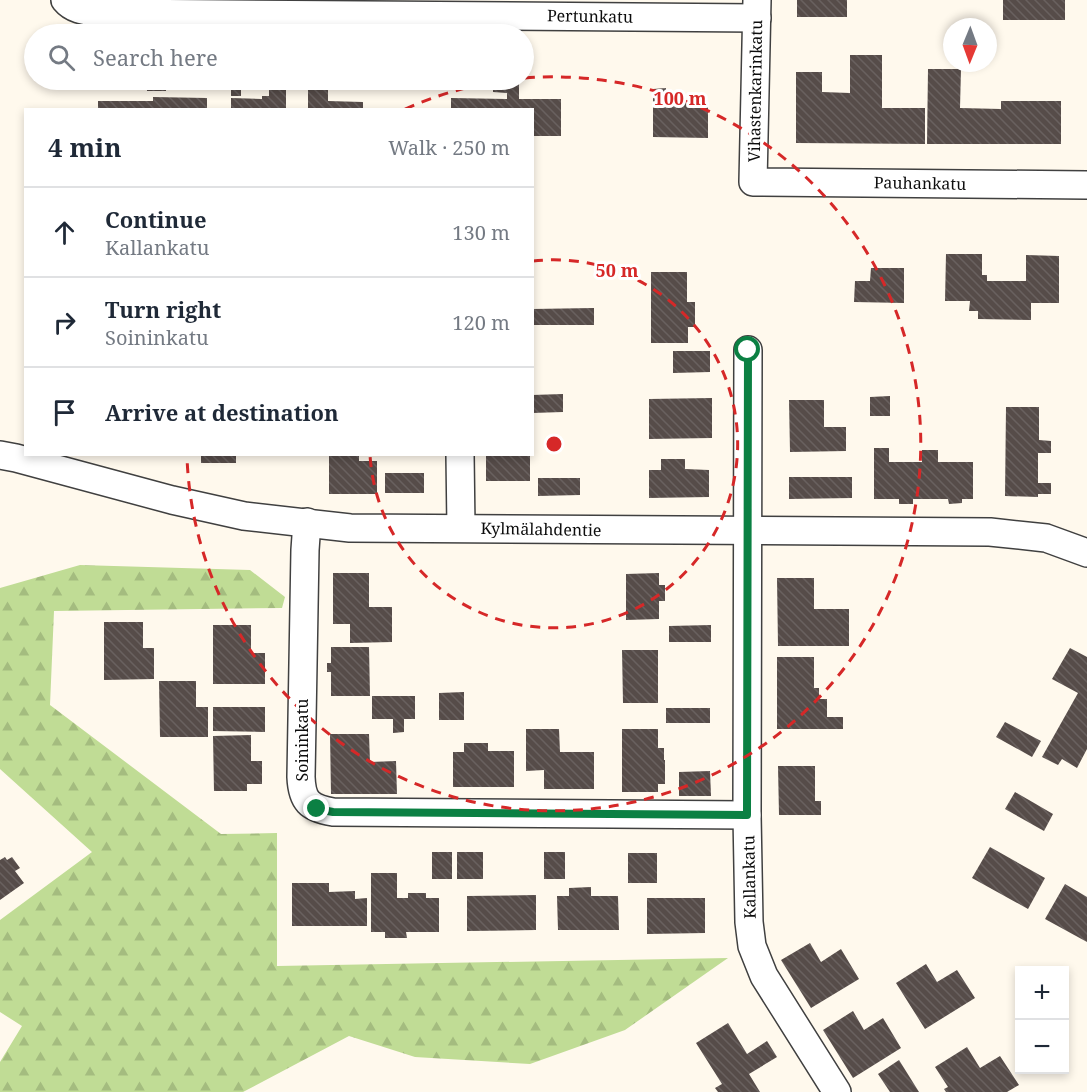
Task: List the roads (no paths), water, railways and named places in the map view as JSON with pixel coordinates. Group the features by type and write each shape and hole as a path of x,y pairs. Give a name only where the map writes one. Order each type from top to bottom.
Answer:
{"street":[{"name":"Pertunkatu","path":"65,2 82,11 101,13 406,7 757,9"},
{"name":"Vihastenkarinkatu","path":"753,182 757,9"},
{"name":"Pauhankatu","path":"753,182 1087,185"},
{"name":"Kallankatu","path":"748,350 747,815 749,922 752,946 764,976 837,1092"},
{"name":"Kylmälahdentie","path":"0,455 244,516 350,528 990,532 1046,538 1087,553"},
{"path":"460,456 461,528"},
{"name":"Soininkatu","path":"307,522 301,777 302,790 308,802 317,809 333,812 747,815"}]}
